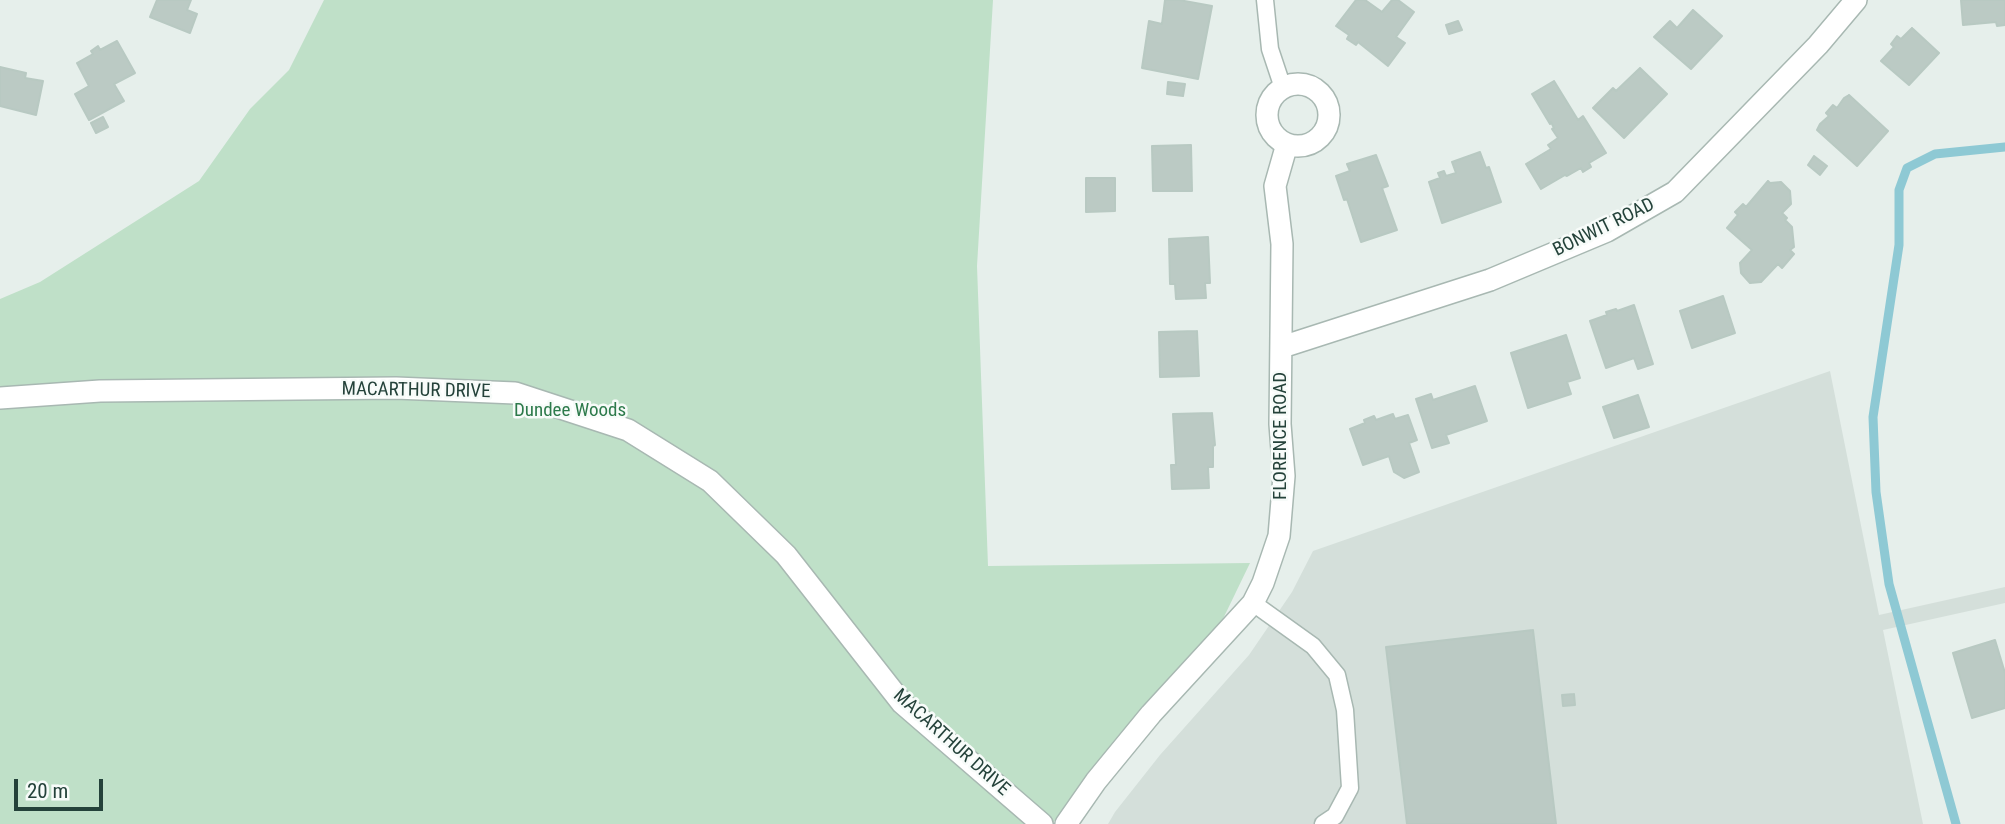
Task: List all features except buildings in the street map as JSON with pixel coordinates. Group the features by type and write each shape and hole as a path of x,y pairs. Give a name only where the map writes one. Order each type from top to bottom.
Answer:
{"street":[{"name":"BONWIT ROAD","path":"1282,347 1490,280 1606,232 1675,192 1818,45 1856,0"},
{"path":"1301,84 1314,88 1323,96 1330,113 1325,131 1317,140 1305,146 1287,144 1273,133 1267,117 1268,108 1276,93 1283,88 1301,84"},
{"name":"FLORENCE ROAD","path":"1066,824 1096,781 1151,714 1253,603 1264,583 1279,536 1284,476 1280,424 1282,244 1275,186 1287,144"},
{"name":"MACARTHUR DRIVE","path":"0,398 100,391 181,390 396,388 515,393 628,430 710,481 786,555 902,702 1042,824"}],"lane":[{"path":"1265,0 1270,48 1283,88"},
{"path":"1253,603 1313,646 1336,675 1345,710 1350,788 1335,816 1323,824"}],"shaded area":[{"path":"1830,371 1879,615 2005,587 2005,603 1883,630 1923,824 1108,824 1160,755 1249,655 1292,592 1313,551"}],"green space":[{"name":"Dundee Woods","path":"324,0 993,0 977,266 988,566 1250,563 1221,623 1088,777 1052,824 0,824 0,299 40,282 199,181 250,109 289,70"}],"waterway":[{"path":"1956,824 1889,584 1876,492 1873,417 1899,245 1899,190 1907,168 1935,154 2005,147"}]}
